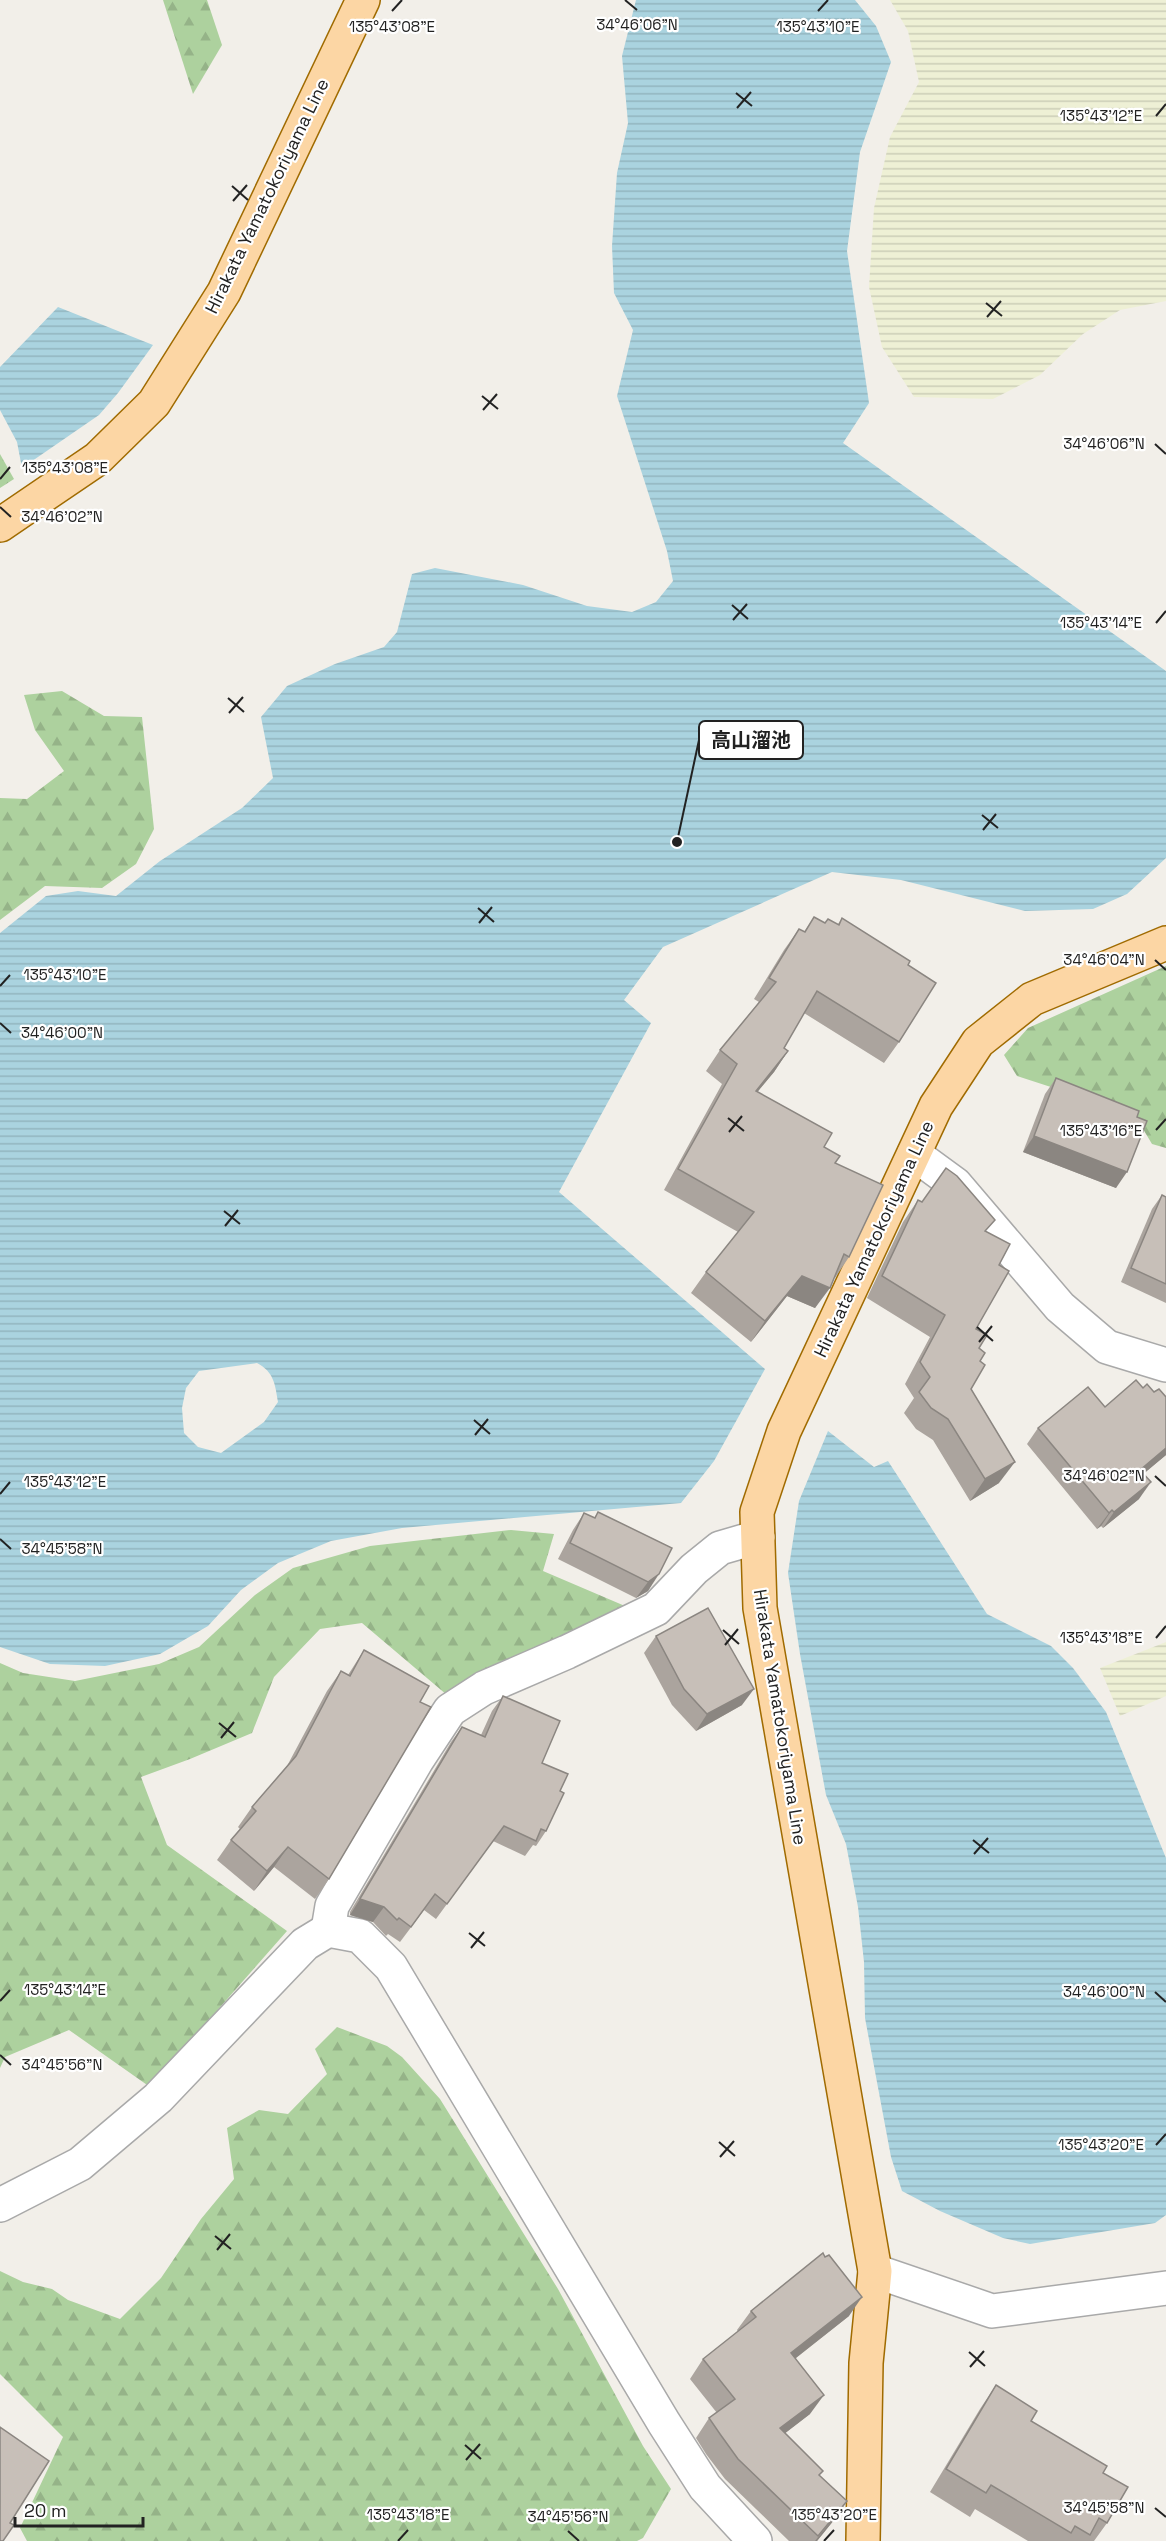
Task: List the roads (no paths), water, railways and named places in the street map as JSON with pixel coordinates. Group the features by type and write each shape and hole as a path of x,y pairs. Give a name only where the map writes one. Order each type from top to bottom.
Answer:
{"main road":[{"name":"Hirakata Yamatokoriyama Line","path":"0,525 97,459 154,403 224,292 363,0"},
{"name":"Hirakata Yamatokoriyama Line","path":"863,2541 866,2363 875,2271 760,1608 757,1512 784,1431 936,1106 978,1042 1032,999 1166,943"}],"street":[{"path":"914,1154 955,1184 1060,1307 1107,1347 1166,1365"},
{"path":"328,1930 332,1906 417,1760 450,1710 484,1688 567,1652 656,1609 694,1569 720,1548 758,1537"},
{"path":"0,2205 80,2164 158,2098 305,1944 328,1930 360,1936 391,1968 664,2423 705,2487 755,2541"},
{"path":"875,2271 992,2311 1166,2288"}],"water":[{"path":"636,0 855,0 876,26 891,62 860,152 847,251 869,403 843,443 1166,671 1166,858 1127,894 1093,909 1025,911 901,880 832,872 663,947 624,1000 651,1023 559,1192 765,1369 714,1461 681,1503 402,1528 331,1541 278,1563 241,1590 208,1626 160,1654 105,1666 50,1664 0,1647 0,933 46,896 78,891 116,896 160,861 242,808 273,778 261,717 287,686 335,664 384,647 397,632 412,574 435,568 523,585 587,606 632,612 656,602 673,581 667,551 617,396 633,330 614,293 612,246 617,173 628,123 622,56","holes":["257,1363 273,1379 278,1402 264,1422 221,1453 198,1447 184,1433 182,1408 186,1388 199,1371"]},
{"path":"58,307 153,345 99,415 22,468 17,442 0,410 0,367"},
{"path":"828,1431 874,1467 888,1461 987,1614 1051,1646 1073,1668 1106,1712 1166,1858 1166,2215 1155,2223 1030,2244 1003,2238 940,2211 902,2191 891,2157 865,2018 864,1962 858,1907 846,1844 826,1795 800,1654 788,1573 799,1501"}],"place":[{"name":"高山溜池","path":"677,842"}]}
